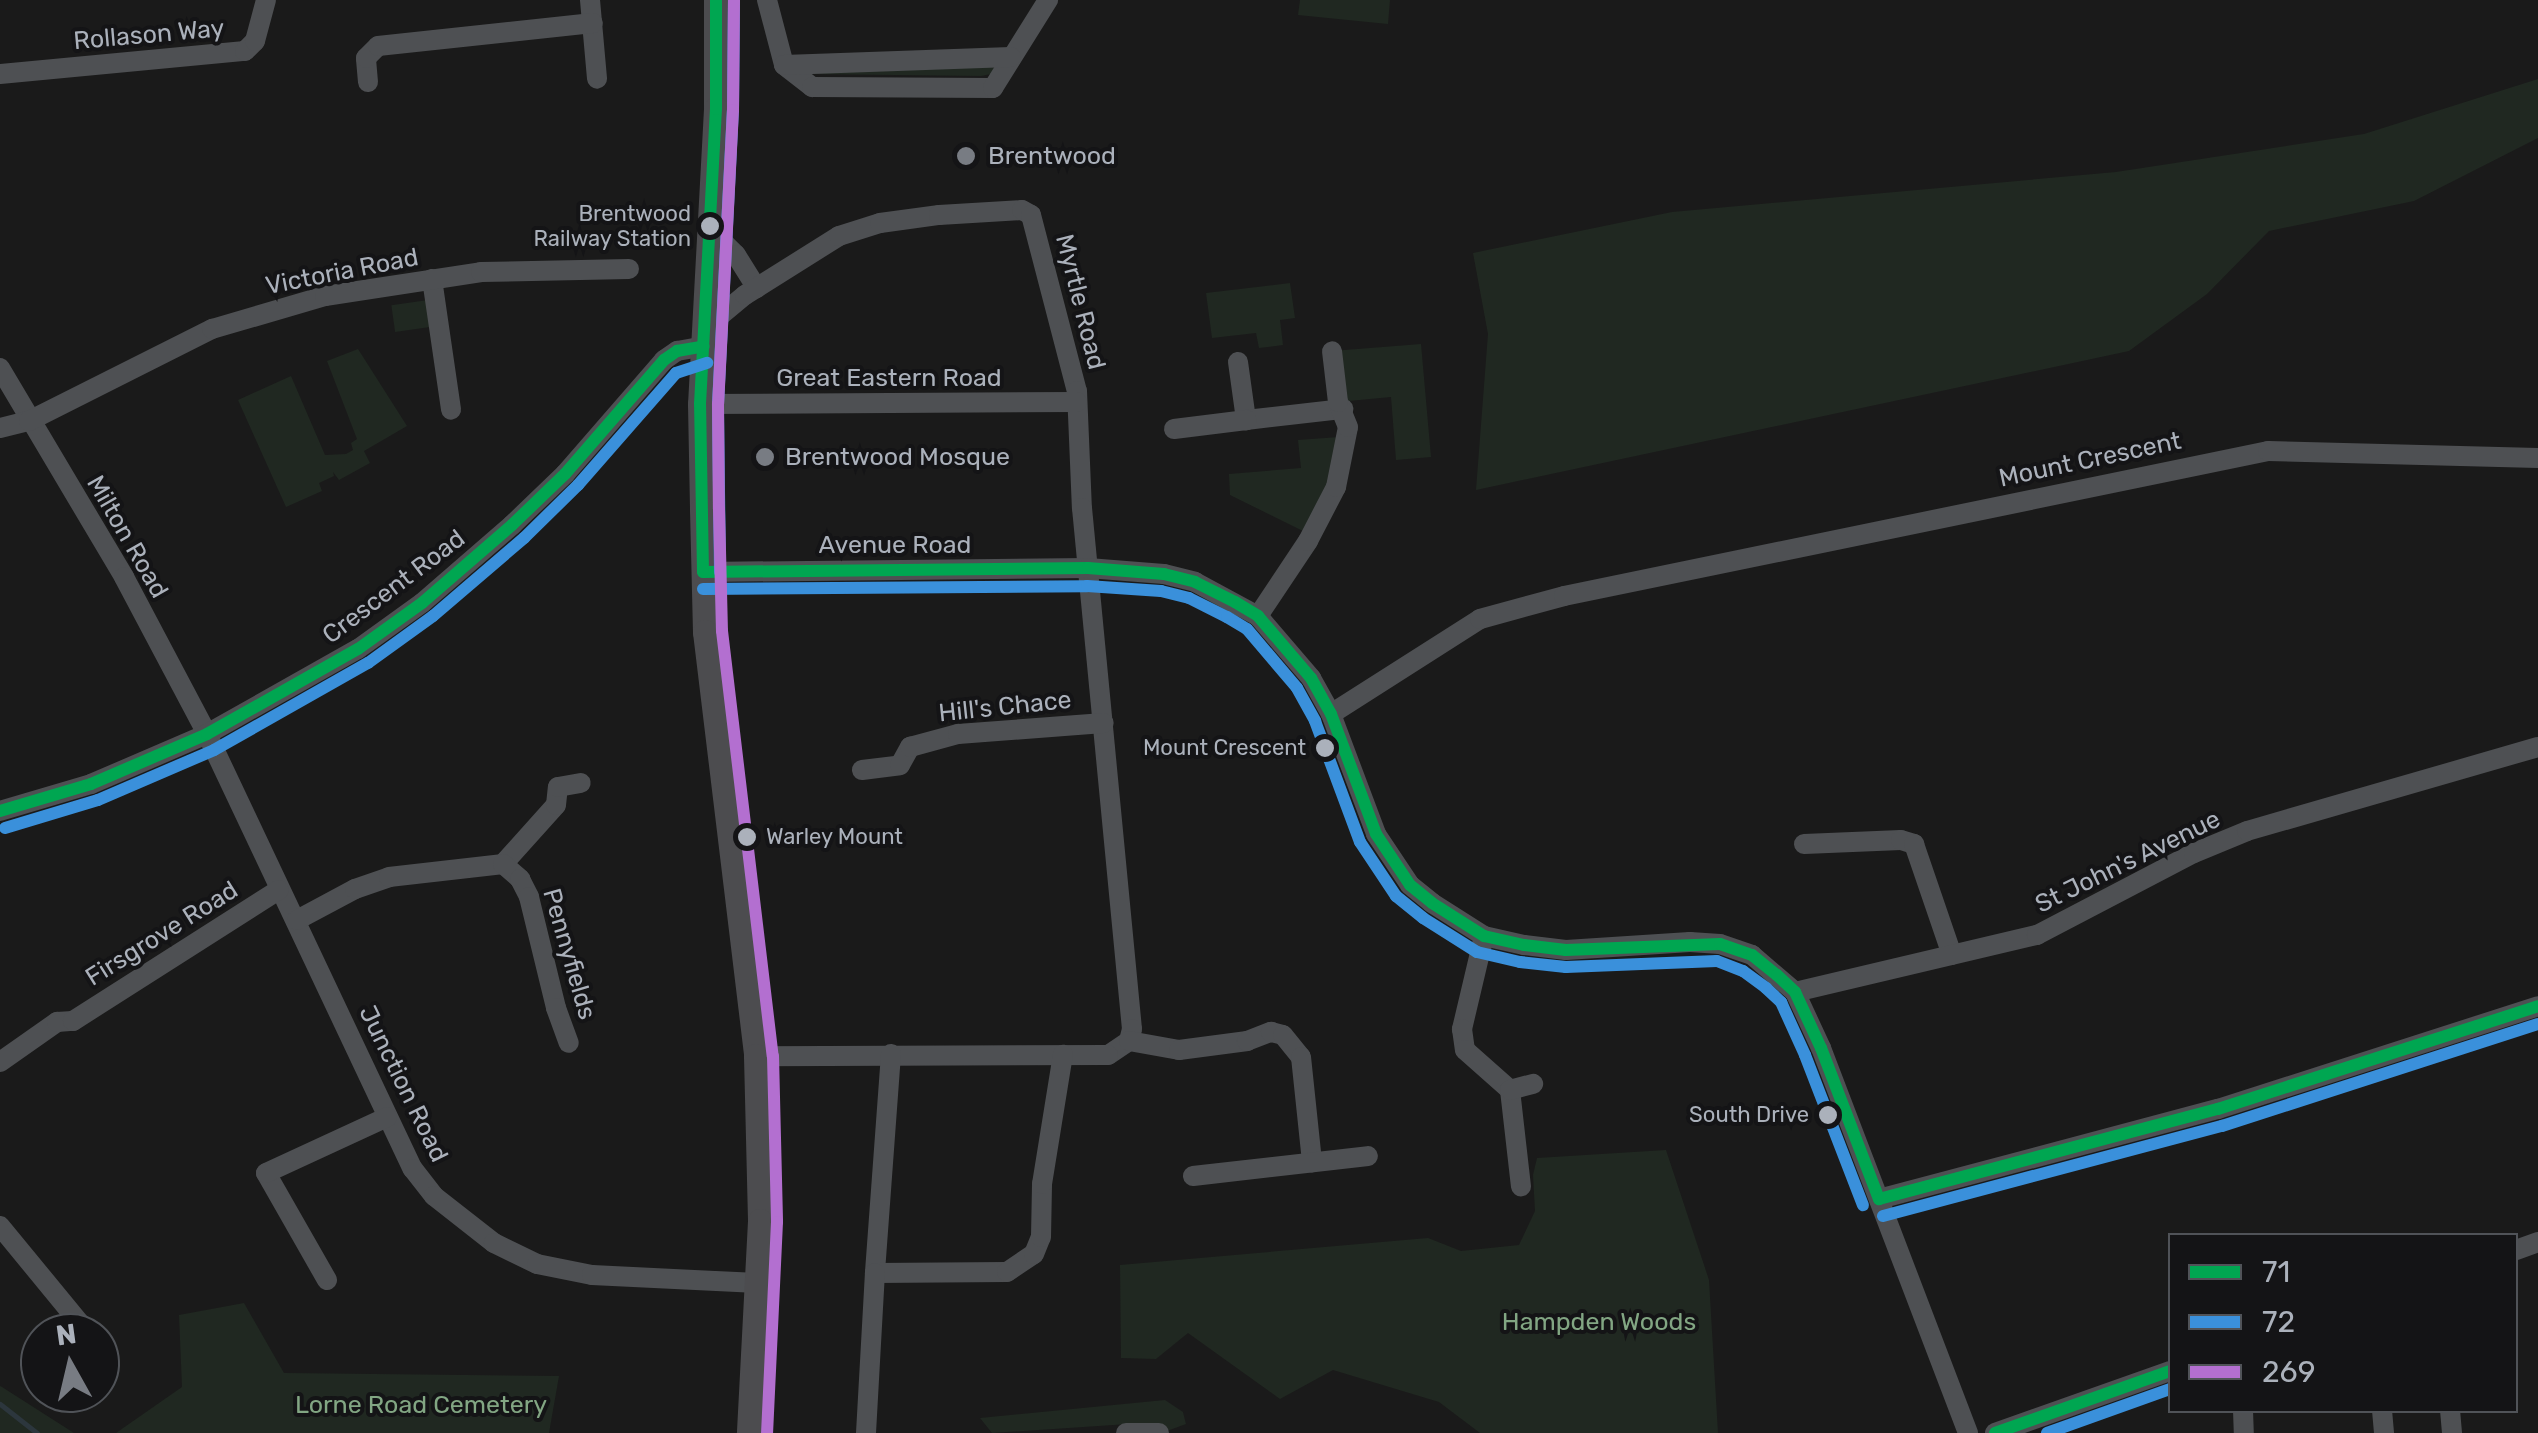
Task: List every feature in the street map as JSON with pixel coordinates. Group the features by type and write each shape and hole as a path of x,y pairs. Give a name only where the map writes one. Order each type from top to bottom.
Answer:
{"main road":[{"path":"716,0 716,110 700,404 703,572 710,685 756,1056 760,1157 758,1283 749,1433"}],"street":[{"name":"Rollason Way","path":"0,74 245,51 254,42 266,0"},
{"path":"590,0 598,79"},
{"path":"766,0 784,65 812,87 992,88 1048,0"},
{"path":"368,82 366,58 378,46 593,23"},
{"path":"784,65 1011,57"},
{"name":"Myrtle Road","path":"704,338 757,288 839,236 880,223 1022,210 1032,215 1077,402"},
{"path":"710,216 757,288"},
{"name":"Victoria Road","path":"0,428 29,421 212,329 325,296 512,270 629,269"},
{"path":"432,279 451,410"},
{"name":"Crescent Road","path":"0,811 91,784 207,734 310,679 422,603 565,474 664,360 704,338"},
{"path":"1258,616 1308,541 1336,488 1348,433 1338,402 1332,351"},
{"path":"1238,362 1246,420"},
{"name":"Milton Road","path":"0,368 124,577 207,734"},
{"path":"756,1056 1108,1055 1129,1041 1132,1030 1088,568 1077,402"},
{"name":"Great Eastern Road","path":"700,404 1077,402"},
{"path":"1174,429 1343,409"},
{"name":"Mount Crescent","path":"1331,714 1480,619 1564,596 2268,450 2538,458"},
{"name":"Avenue Road","path":"703,572 1088,568 1164,574 1195,582 1258,616 1288,647 1331,714 1376,834 1391,859 1421,894 1484,936"},
{"name":"Hill's Chace","path":"862,770 900,765 910,748 958,734 1104,723"},
{"name":"Junction Road","path":"207,734 412,1169 451,1213 494,1243 537,1264 592,1274 758,1283"},
{"name":"St John's Avenue","path":"1795,992 2036,935 2194,853 2247,831 2538,747"},
{"path":"297,920 355,888 389,877 503,864 556,806 558,787 581,784"},
{"path":"1815,849 1914,844 1952,955"},
{"name":"Pennyfields","path":"503,864 529,897 556,1008 569,1042"},
{"name":"Firsgrove Road","path":"0,1062 57,1022 73,1021 280,890"},
{"path":"1521,1186 1510,1090 1466,1050 1462,1028 1484,936 1566,950 1690,942 1720,944 1752,954 1795,992 1968,1433"},
{"path":"1879,1199 2218,1109 2538,1006"},
{"path":"1129,1041 1178,1050 1247,1042 1271,1032 1283,1034 1301,1057 1312,1162"},
{"path":"866,1433 891,1054"},
{"path":"875,1273 992,1274 1043,1258 1043,1173 1063,1055"},
{"path":"1510,1090 1533,1084"},
{"path":"327,1280 266,1173 387,1117"},
{"path":"1193,1176 1368,1156"},
{"path":"0,1226 72,1313"},
{"path":"1994,1433 2168,1372"},
{"path":"1126,1433 1158,1433"}],"green space":[{"path":"1300,0 1390,0 1388,24 1298,15"},
{"path":"999,64 991,74 981,76 806,74"},
{"path":"2538,79 2538,138 2414,201 2269,231 2207,294 2129,351 1476,490 1488,334 1473,253 1672,212 2116,172 2364,134"},
{"path":"1290,283 1295,318 1280,320 1283,345 1259,348 1256,333 1212,338 1206,293"},
{"path":"428,300 432,327 395,332 391,305"},
{"path":"1421,344 1431,457 1396,460 1391,397 1338,402 1332,351"},
{"path":"358,349 407,426 364,451 370,463 339,480 333,472 334,476 319,483 322,491 286,507 238,400 291,376 325,455 346,454 353,450 351,443 357,439 327,361"},
{"path":"1339,437 1327,487 1305,532 1230,495 1229,474 1301,468 1298,440"},
{"name":"Hampden Woods","path":"1666,1150 1709,1280 1718,1433 1480,1433 1439,1402 1333,1370 1280,1399 1188,1333 1156,1359 1121,1358 1120,1265 1428,1238 1461,1251 1519,1245 1535,1211 1533,1175 1537,1158"},
{"name":"Lorne Road Cemetery","path":"244,1303 284,1373 559,1376 549,1433 116,1433 182,1387 179,1315"},
{"path":"0,1386 20,1398 20,1413 43,1413 74,1433 0,1433"},
{"path":"1165,1400 1183,1412 1186,1424 1167,1431 1143,1423 992,1433 980,1418"}],"waterway":[{"path":"0,1404 37,1433"}],"transit line":[{"name":"71","path":"703,572 700,404 716,109 716,0"},
{"name":"72","path":"720,572 718,404 733,110 734,0"},
{"name":"269","path":"734,0 733,110 718,404 719,509 722,631 773,1056 777,1222 767,1433"},
{"name":"71","path":"0,811 91,784 207,734 358,649 422,603 512,525 565,474 664,360 677,351 704,346"},
{"name":"72","path":"5,828 98,800 214,750 368,663 433,616 524,538 578,485 676,373 707,363"},
{"name":"71","path":"703,572 1088,568 1164,574 1195,582 1235,602 1258,616 1311,678 1331,714 1376,834 1410,885 1432,903 1484,936 1524,945 1566,950 1720,944 1752,955 1777,975 1795,992 1821,1048 1879,1199"},
{"name":"72","path":"703,589 1087,586 1161,591 1189,598 1227,617 1247,629 1297,688 1315,721 1360,842 1396,896 1423,918 1477,952 1520,962 1566,967 1717,961 1743,971 1766,988 1781,1002 1805,1055 1863,1205"},
{"name":"71","path":"1879,1199 2218,1109 2538,1006"},
{"name":"72","path":"1883,1216 2222,1126 2538,1024"},
{"name":"71","path":"1995,1433 2168,1372"},
{"name":"72","path":"2047,1433 2168,1390"}],"place":[{"name":"Brentwood","path":"966,156"},
{"name":"Brentwood Railway Station","path":"710,226"},
{"name":"Brentwood Mosque","path":"765,457"},
{"name":"Mount Crescent","path":"1325,748"},
{"name":"Warley Mount","path":"747,837"},
{"name":"South Drive","path":"1828,1115"}]}
